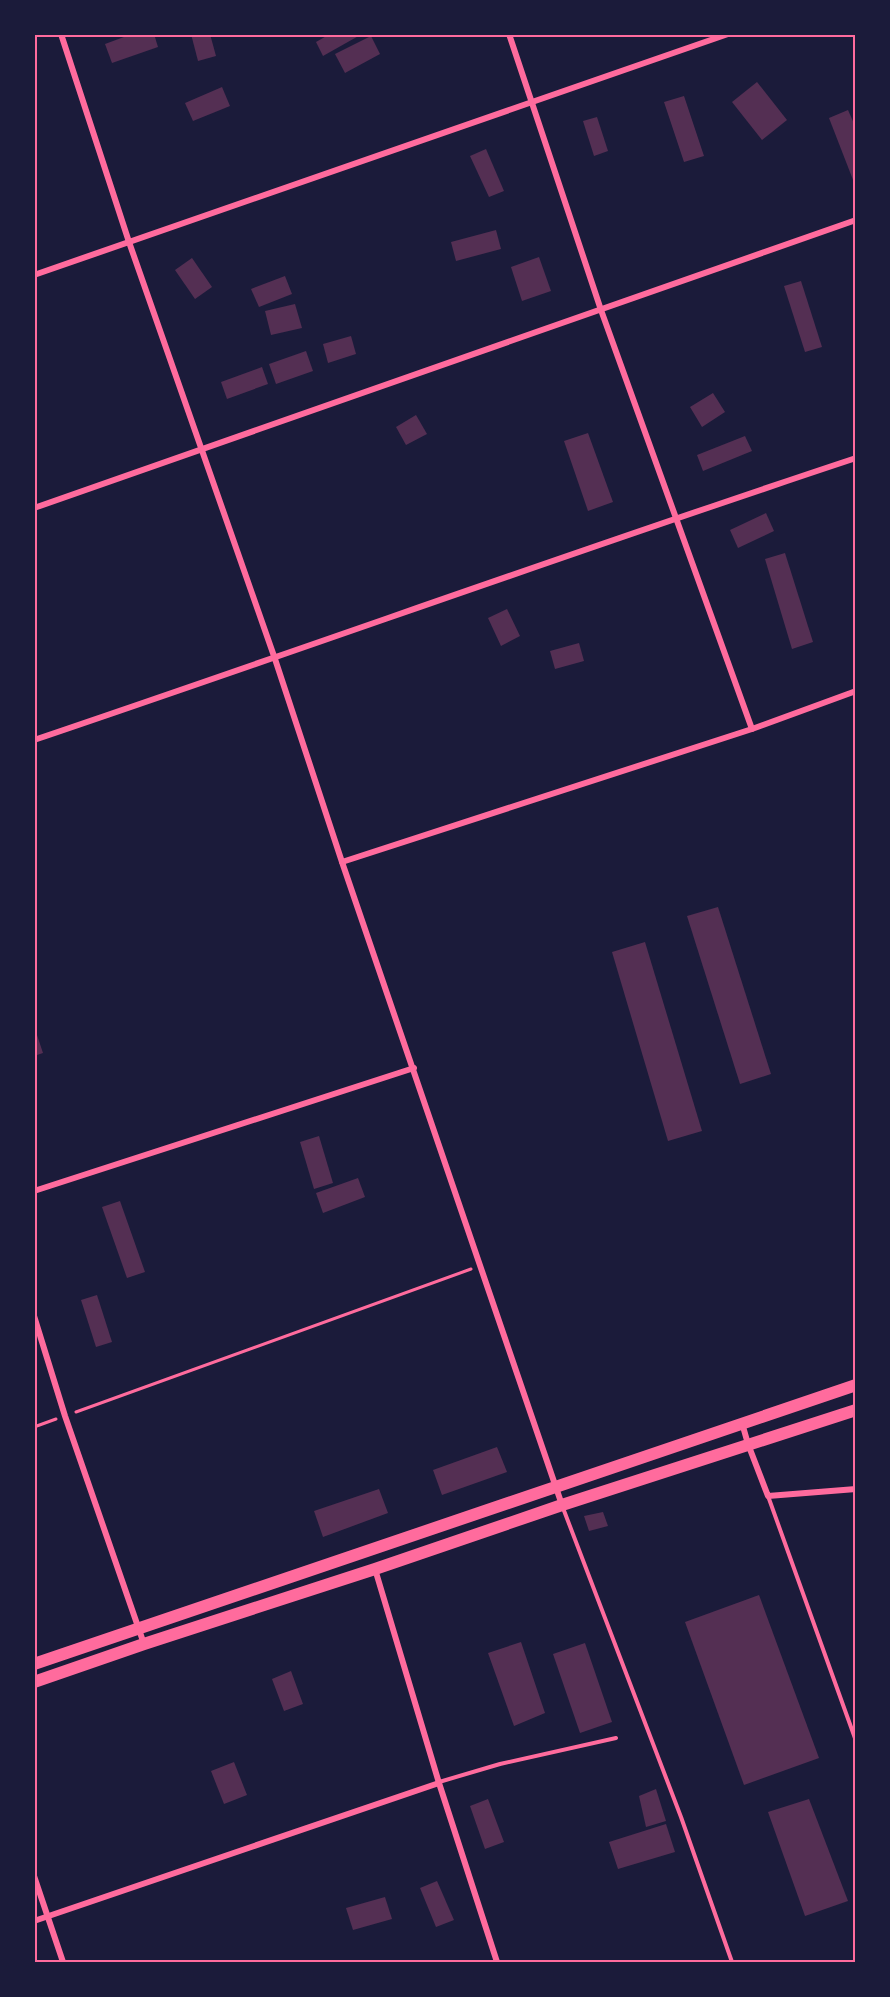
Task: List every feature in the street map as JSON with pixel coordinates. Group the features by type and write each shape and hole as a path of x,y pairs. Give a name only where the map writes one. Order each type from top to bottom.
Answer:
{"main road":[{"path":"34,1664 855,1385"},
{"path":"34,1682 375,1569 562,1504 855,1410"}],"street":[{"path":"61,34 129,242 203,449 562,1504"},
{"path":"509,34 601,310 674,518 752,729"},
{"path":"34,274 728,34"},
{"path":"34,508 855,220"},
{"path":"34,740 275,659 674,518 855,458"},
{"path":"342,862 752,729 855,692"},
{"path":"34,1191 414,1068"},
{"path":"34,1316 65,1416 144,1644"},
{"path":"742,1423 768,1497 855,1489"},
{"path":"375,1569 439,1783 497,1962"},
{"path":"34,1921 439,1783"},
{"path":"34,1875 63,1962"}],"lane":[{"path":"768,1497 855,1741"},
{"path":"562,1504 681,1817 732,1962"},
{"path":"439,1783 500,1764 616,1738"}],"path":[{"path":"34,1427 481,1265"}],"building":[{"path":"132,34 154,34 158,47 112,63 105,44"},
{"path":"191,34 210,34 216,56 198,61"},
{"path":"330,34 362,34 323,56 316,42"},
{"path":"371,36 380,54 345,73 335,54"},
{"path":"757,82 787,120 762,140 732,102"},
{"path":"222,87 230,106 193,121 185,103"},
{"path":"684,96 704,156 684,162 664,102"},
{"path":"848,110 856,128 855,185 829,118"},
{"path":"597,117 608,151 594,156 583,121"},
{"path":"486,149 504,191 489,197 470,156"},
{"path":"496,230 501,249 456,261 451,242"},
{"path":"539,257 551,291 522,301 511,267"},
{"path":"192,258 212,287 195,299 175,270"},
{"path":"285,276 292,294 259,307 251,289"},
{"path":"801,281 822,347 805,352 784,286"},
{"path":"295,304 302,328 271,335 265,311"},
{"path":"351,336 356,354 328,363 323,344"},
{"path":"306,351 313,371 276,384 269,364"},
{"path":"262,367 268,384 227,399 221,382"},
{"path":"713,393 725,412 702,427 690,407"},
{"path":"416,415 427,434 406,445 396,427"},
{"path":"588,433 613,502 588,511 564,441"},
{"path":"745,436 752,451 703,471 697,455"},
{"path":"766,513 774,531 738,548 730,530"},
{"path":"785,553 813,642 792,649 765,559"},
{"path":"507,609 520,636 501,646 488,618"},
{"path":"579,643 584,661 555,669 550,651"},
{"path":"718,907 771,1074 740,1084 687,916"},
{"path":"645,942 702,1131 668,1141 612,952"},
{"path":"34,1030 43,1053 34,1056"},
{"path":"319,1136 333,1183 314,1189 300,1142"},
{"path":"358,1178 365,1197 323,1213 316,1193"},
{"path":"120,1201 145,1272 127,1278 102,1207"},
{"path":"97,1295 112,1342 96,1347 81,1300"},
{"path":"497,1447 507,1472 442,1495 433,1470"},
{"path":"379,1489 388,1513 323,1537 314,1511"},
{"path":"603,1512 608,1526 589,1531 584,1516"},
{"path":"759,1595 819,1758 744,1785 685,1622"},
{"path":"521,1642 545,1713 514,1726 488,1653"},
{"path":"585,1643 612,1722 580,1733 553,1654"},
{"path":"291,1671 303,1704 284,1711 272,1679"},
{"path":"234,1762 247,1795 224,1804 211,1771"},
{"path":"656,1789 666,1821 646,1827 639,1796"},
{"path":"488,1799 504,1842 485,1849 470,1806"},
{"path":"809,1799 848,1901 805,1916 768,1812"},
{"path":"666,1824 675,1852 618,1869 609,1842"},
{"path":"437,1881 454,1920 436,1927 420,1888"},
{"path":"385,1897 392,1919 353,1930 346,1908"}]}
